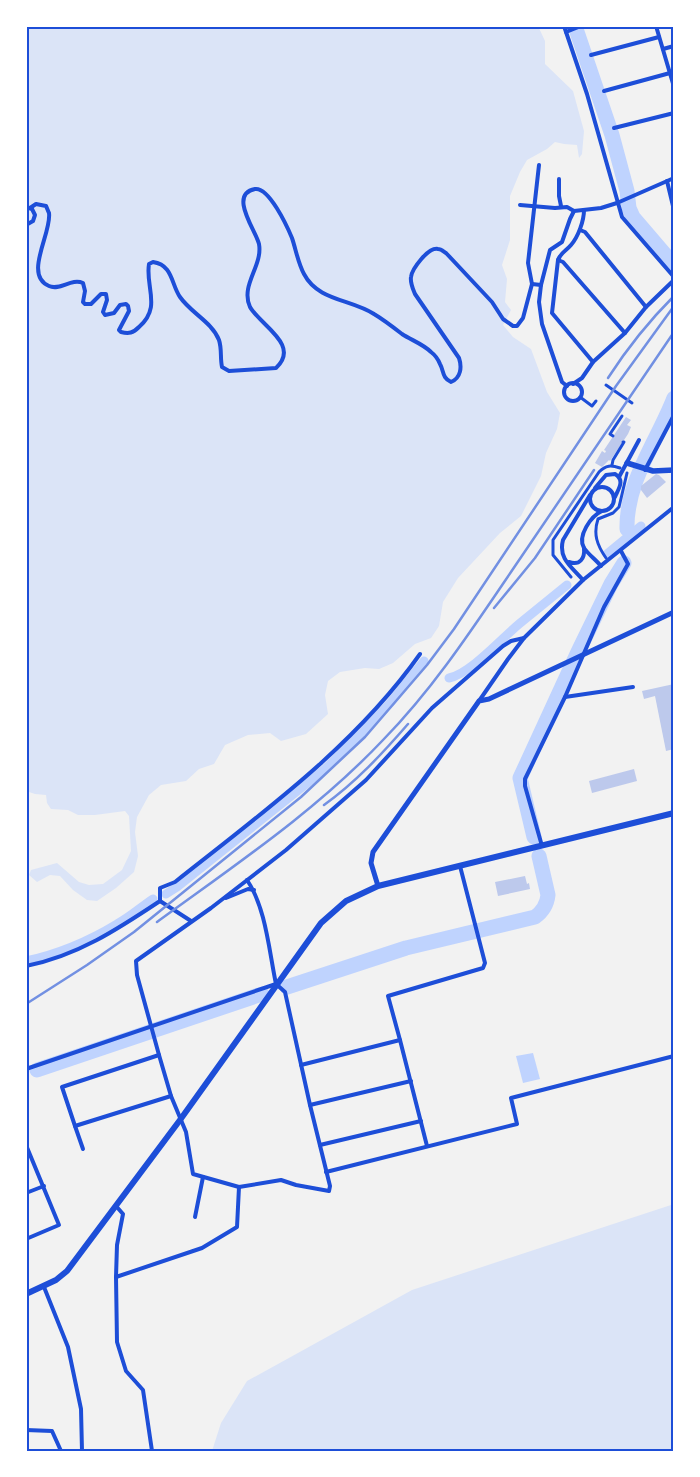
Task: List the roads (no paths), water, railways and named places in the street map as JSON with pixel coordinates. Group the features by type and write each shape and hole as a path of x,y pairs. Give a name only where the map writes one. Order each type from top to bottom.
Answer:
{"main road":[{"path":"627,463 645,470 674,470"},
{"path":"26,1294 56,1280 67,1271 180,1120 321,923 346,901 378,886 674,812"}],"street":[{"path":"564,26 568,32 620,202 622,217 674,279 646,307 625,333 593,362 582,378 566,386"},
{"path":"568,32 581,26"},
{"path":"656,26 674,86"},
{"path":"590,55 659,37"},
{"path":"663,49 674,46"},
{"path":"604,91 670,73"},
{"path":"614,128 674,113"},
{"path":"26,225 32,223 35,218 34,212 28,207 36,204 46,206 49,213 48,226 38,267 38,276 50,287 72,282 83,283 85,291 83,302 86,304 91,304 102,294 106,294 107,300 103,312 105,315 114,313 120,305 126,304 130,311 119,330 121,332 128,334 134,332 148,317 152,290 148,270 149,264 157,262 171,274 179,296 190,310 214,331 221,347 222,367 229,371 276,368 284,356 284,348 280,340 251,307 247,296 259,246 243,201 246,194 251,190 258,189 264,191 270,198 292,238 303,274 311,285 326,296 362,306 430,350 441,365 444,377 451,382 456,380 460,372 461,364 459,358 415,294 411,276 425,254 432,249 446,252 492,302 503,319 512,326 517,326 523,318 532,284 528,263 539,165"},
{"path":"559,178 558,196 562,206"},
{"path":"520,205 555,208 562,206 574,211 601,208 620,202 674,178"},
{"path":"667,181 673,206"},
{"path":"584,210 580,230 573,243 561,253 558,260 552,313 593,362"},
{"path":"566,386 562,382 542,324 539,302 540,285 550,250 562,242 574,211"},
{"path":"580,230 585,232 646,307"},
{"path":"558,260 563,262 625,333"},
{"path":"532,284 540,285"},
{"path":"566,386 564,394 567,399 575,401 580,397 582,378"},
{"path":"573,384 581,389"},
{"path":"606,385 632,402"},
{"path":"580,397 592,406 596,401"},
{"path":"645,470 674,415"},
{"path":"613,436 610,434 622,416"},
{"path":"565,560 572,563 579,562 584,557 582,541 585,528 596,514 609,509 620,486 619,477 639,440"},
{"path":"612,465 624,442 622,442"},
{"path":"571,577 553,555 553,540 599,472 612,465 620,468"},
{"path":"606,558 597,545 598,519 612,513 619,507 627,473"},
{"path":"583,580 565,560 562,553 564,540 595,488 608,474 614,474 619,477"},
{"path":"595,488 606,487 612,492 614,499"},
{"path":"590,496 592,506 602,511"},
{"path":"378,886 371,863 373,852 524,638 583,580 674,507"},
{"path":"584,548 601,566"},
{"path":"542,846 525,779 565,697 608,598 628,564 621,551"},
{"path":"479,701 489,699 674,612"},
{"path":"247,880 254,890 260,908 276,984 285,992 330,1186 329,1191 296,1185 281,1180 239,1187 194,1174 186,1132 171,1096 159,1055 137,975 136,961 286,850 366,780 442,698 503,646 511,641 524,638"},
{"path":"160,901 160,888 175,882 216,850 310,773 343,743 388,697 420,654"},
{"path":"565,697 633,687"},
{"path":"427,1146 388,996 483,968 485,963 460,866"},
{"path":"222,899 248,889 254,890"},
{"path":"160,901 191,921"},
{"path":"26,966 67,955 102,938 160,901"},
{"path":"26,1069 276,984"},
{"path":"301,1065 400,1040"},
{"path":"83,1149 62,1087 159,1055"},
{"path":"326,1172 517,1124 511,1098 674,1056"},
{"path":"310,1106 411,1081"},
{"path":"76,1126 171,1096"},
{"path":"320,1145 421,1121"},
{"path":"26,1239 59,1225 27,1148"},
{"path":"195,1217 203,1177"},
{"path":"26,1193 44,1186"},
{"path":"116,1277 202,1248 237,1227 239,1187"},
{"path":"116,1206 123,1214 117,1245 117,1342 126,1371 143,1390 152,1451"},
{"path":"44,1286 68,1347 81,1409 82,1451"},
{"path":"26,1430 52,1431 61,1451"}],"water":[{"path":"533,1053 540,1079 523,1083 516,1056"}],"waterway":[{"path":"575,26 612,135 627,191 629,208 633,217 674,265"},
{"path":"627,529 628,511 637,478 674,398"},
{"path":"607,554 641,526"},
{"path":"534,837 520,778 578,652 611,584 624,563"},
{"path":"449,678 476,663 519,624 567,585"},
{"path":"166,894 325,769 391,702 424,661"},
{"path":"287,987 406,948 535,917 544,908 548,895 539,856"},
{"path":"26,961 61,951 95,936 122,921 153,899"},
{"path":"37,1070 262,994"}],"railway":[{"path":"608,378 639,335 674,296"},
{"path":"26,1004 134,932 301,797 365,737 427,665 454,629 616,386 674,306"},
{"path":"157,922 303,814 357,766 419,700 467,636 674,332"},
{"path":"494,608 535,558 594,470"},
{"path":"324,805 368,767 408,724"}]}
